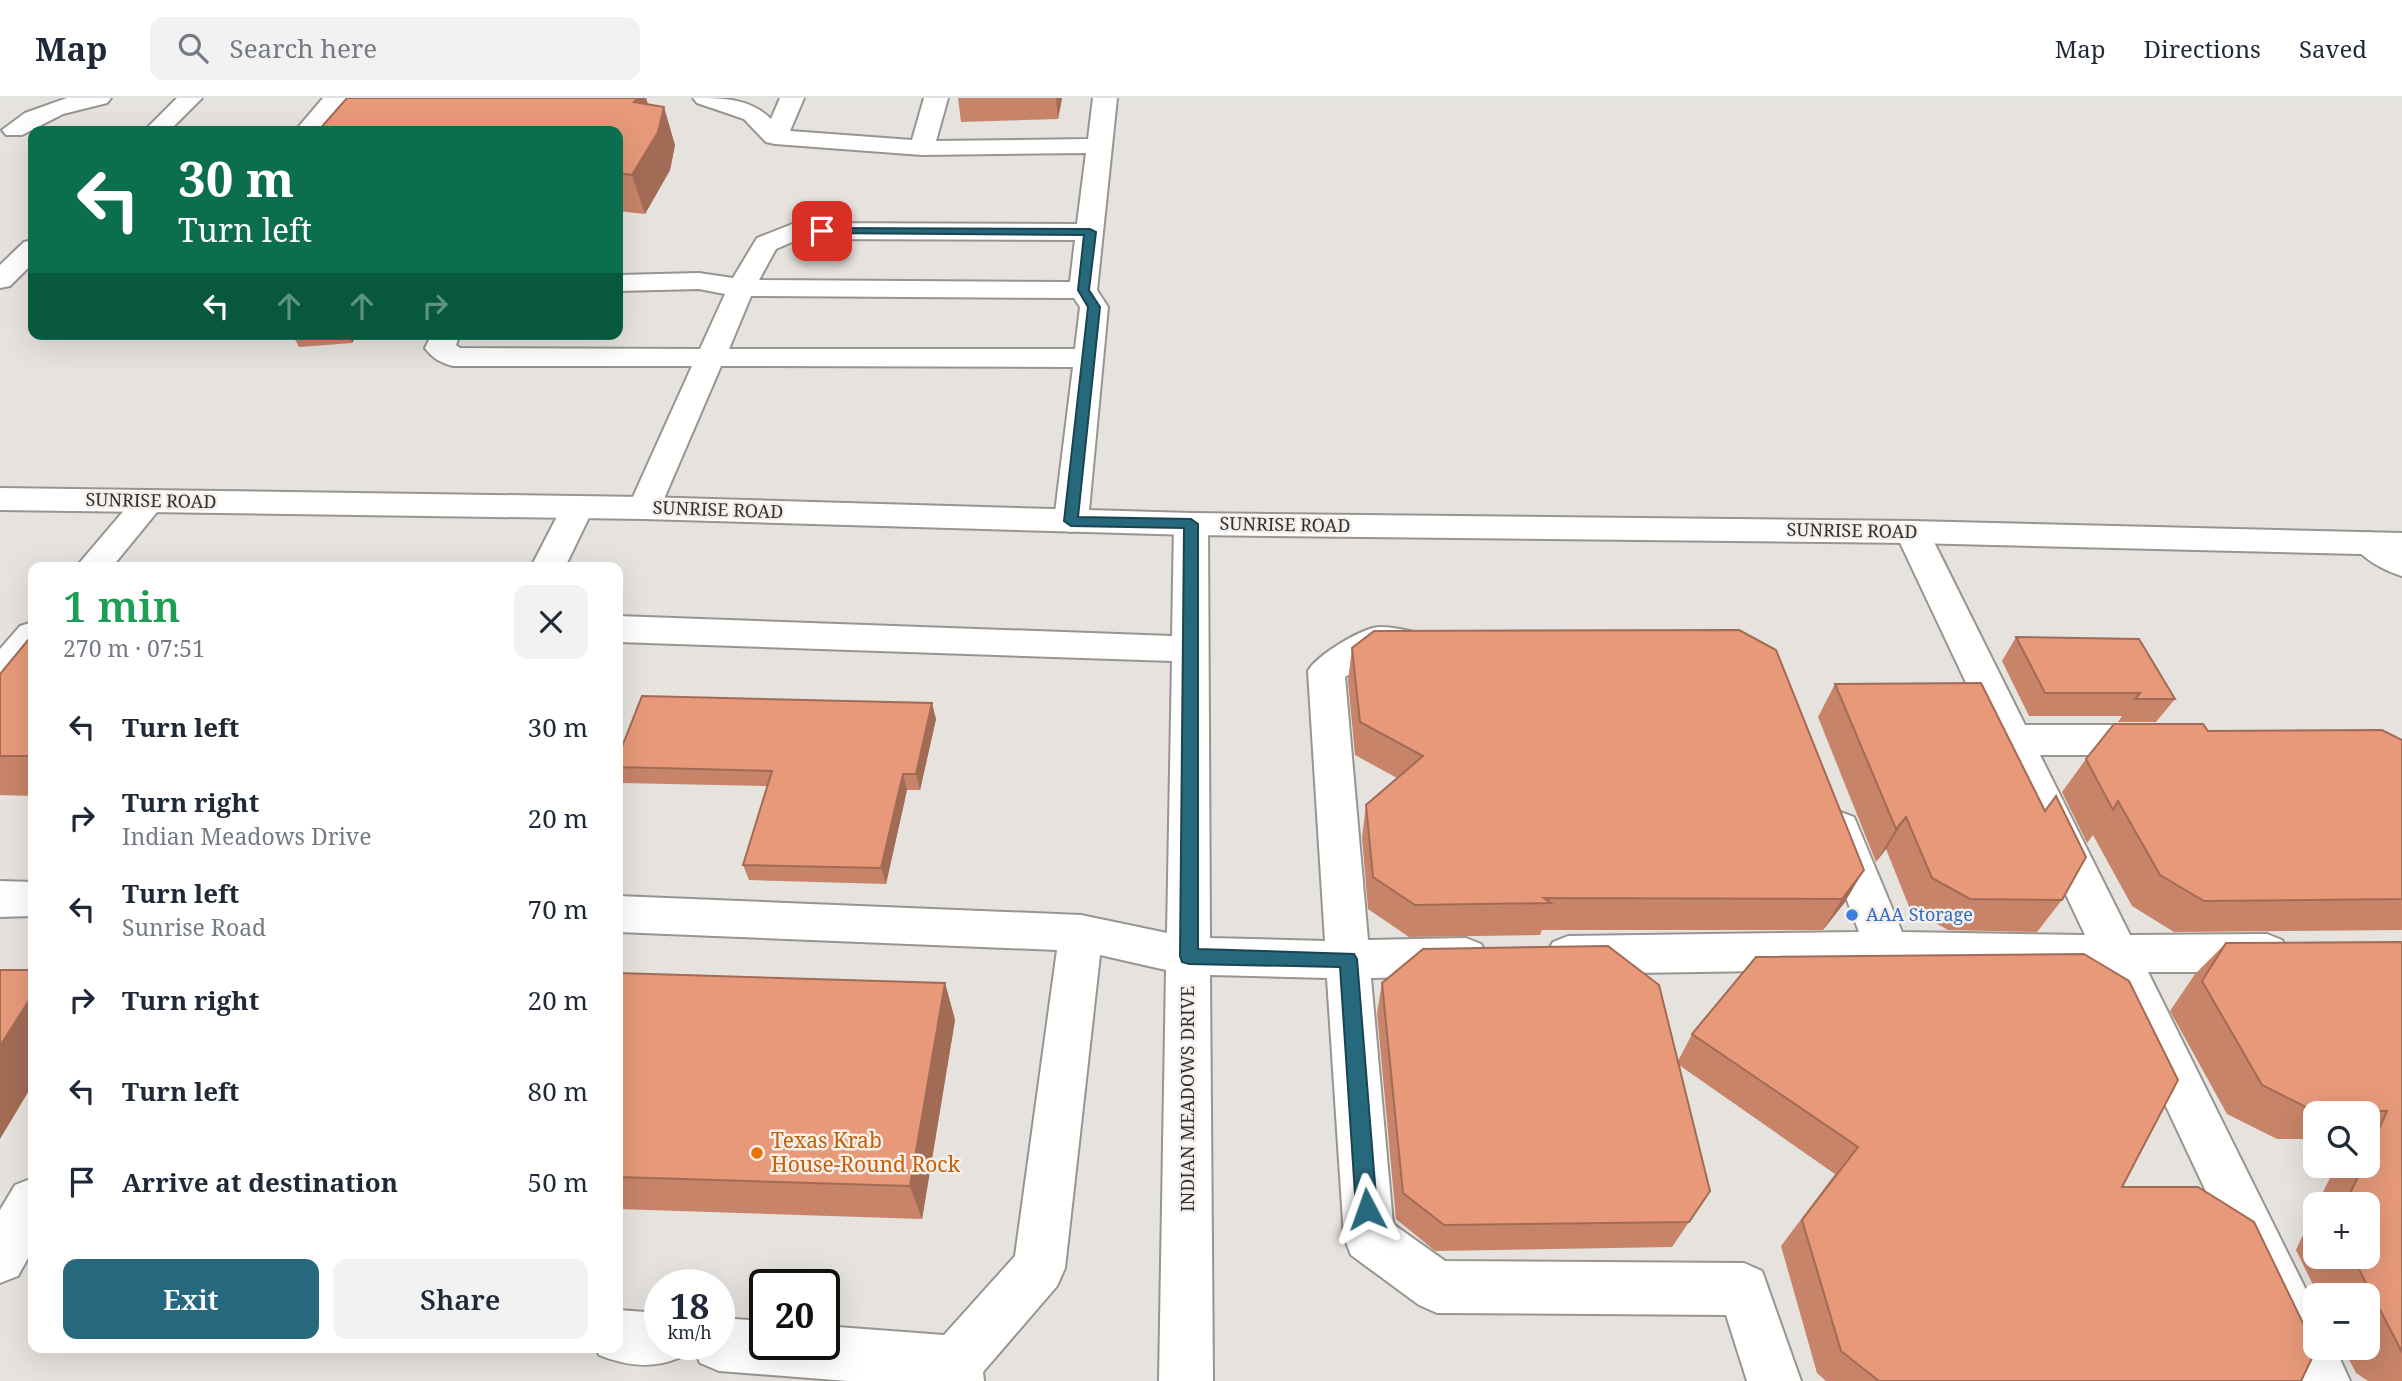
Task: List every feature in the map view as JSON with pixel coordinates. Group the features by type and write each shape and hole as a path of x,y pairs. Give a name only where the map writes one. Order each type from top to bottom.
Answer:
{"main road":[{"path":"15,130 30,119 99,98"},
{"path":"161,126 190,98"},
{"path":"311,126 336,98"},
{"path":"705,98 752,114 775,137 922,148 1100,146"},
{"path":"775,137 792,98"},
{"path":"922,148 936,98"},
{"path":"1071,521 1094,307 1083,290 1105,98"},
{"path":"644,508 741,288 766,244 795,231 1090,232"},
{"path":"0,280 28,253"},
{"path":"623,283 699,281 741,288 1083,290"},
{"path":"443,340 440,348 453,357 1090,358"},
{"name":"SUNRISE ROAD","path":"0,499 644,508 1191,524 1912,532 2402,544"},
{"path":"97,562 150,501"},
{"path":"550,562 578,507"},
{"name":"INDIAN MEADOWS DRIVE","path":"1186,1381 1188,649 1191,524"},
{"path":"1912,532 2323,1381"},
{"path":"2369,543 2402,564"},
{"path":"623,629 1188,649"},
{"path":"1433,641 1377,640 1326,671 1369,1237 1437,1287 1744,1289 1774,1381"},
{"path":"0,673 28,641"},
{"path":"2013,740 2194,740"},
{"path":"1824,787 1888,950"},
{"path":"0,899 28,899"},
{"path":"623,914 1081,933 1189,956 1348,959 1888,950 2117,954 2307,952"},
{"path":"735,1346 956,1372 1039,1268 1081,933"},
{"path":"28,1211 0,1259 28,1260"},
{"path":"623,1336 644,1338"}],"building":[{"path":"347,98 638,98 634,102 664,107 658,132 632,175 623,174 623,126 322,126"},
{"path":"1739,630 1776,650 1864,870 1842,899 1544,898 1551,903 1415,905 1373,877 1366,805 1423,756 1360,722 1352,648 1374,631"},
{"path":"2016,637 2139,639 2175,699 2135,699 2140,693 2045,693"},
{"path":"28,640 28,756 0,756 0,674"},
{"path":"1981,683 2045,811 2056,796 2086,857 2062,900 1970,899 1932,878 1906,817 1896,829 1835,684"},
{"path":"642,696 932,703 916,774 903,774 881,868 743,865 772,771 623,767 623,744"},
{"path":"2114,724 2203,724 2208,731 2382,730 2402,740 2402,899 2204,901 2160,875 2118,801 2113,810 2086,759"},
{"path":"2402,942 2402,1352 2380,1310 2380,1283 2366,1283 2359,1269 2380,1269 2380,1192 2351,1192 2357,1178 2380,1178 2380,1127 2387,1111 2380,1111 2380,1101 2303,1101 2303,1106 2262,1085 2202,981 2226,943"},
{"path":"1608,946 1659,985 1710,1191 1689,1222 1444,1225 1403,1193 1382,983 1423,949"},
{"path":"2084,954 2129,981 2178,1080 2122,1187 2198,1187 2254,1222 2303,1323 2303,1360 2311,1360 2301,1381 1879,1381 1841,1351 1802,1220 1858,1147 1692,1034 1756,957"},
{"path":"0,970 28,970 28,1002 0,1046"},
{"path":"623,973 945,983 910,1186 623,1177"}],"place":[{"name":"AAA Storage","path":"1852,915"},
{"name":"Texas Krab House-Round Rock","path":"757,1153"}],"route":[{"path":"822,231 1090,232 1083,290 1094,307 1071,521 1191,524 1188,622 1189,956 1348,959 1367,1209"}]}
